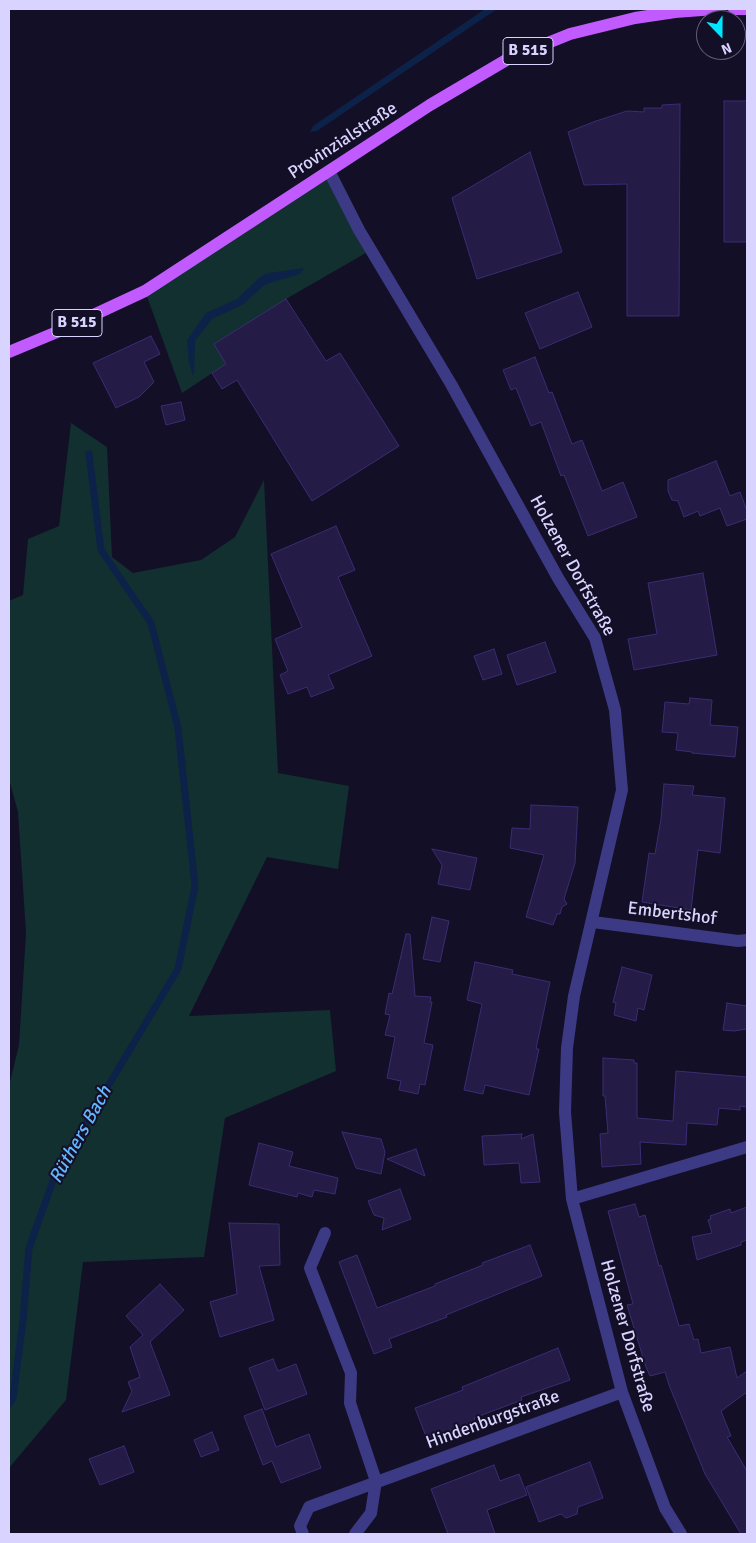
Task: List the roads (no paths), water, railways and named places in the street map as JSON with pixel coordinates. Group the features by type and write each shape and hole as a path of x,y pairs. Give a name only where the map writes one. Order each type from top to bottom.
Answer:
{"main road":[{"name":"Provinzialstraße","path":"9,352 145,291 205,254 430,105 508,60 570,34 634,14 715,9"},
{"path":"734,9 747,9"}],"street":[{"name":"Holzener Dorfstraße","path":"329,171 359,230 451,384 558,578 595,638 615,710 622,790 574,996 567,1048 565,1112 572,1199 622,1392 666,1508 681,1534"},
{"name":"Embertshof","path":"592,922 738,941 747,940"},
{"path":"572,1199 747,1147"},
{"path":"325,1233 310,1268 351,1373 350,1403 376,1481 370,1512 355,1534"},
{"name":"Hindenburgstraße","path":"303,1534 300,1526 310,1507 376,1481 622,1392"}],"water":[{"path":"485,9 497,9 317,131 310,132 313,126"},
{"path":"304,268 300,274 266,284 242,305 212,319 195,341 193,376 189,363 187,340 206,313 237,299 261,276"}],"waterway":[{"name":"Rüthers Bach","path":"9,1404 13,1398 23,1320 29,1248 55,1175 178,969 195,886 178,728 151,623 101,550 89,454"}]}
